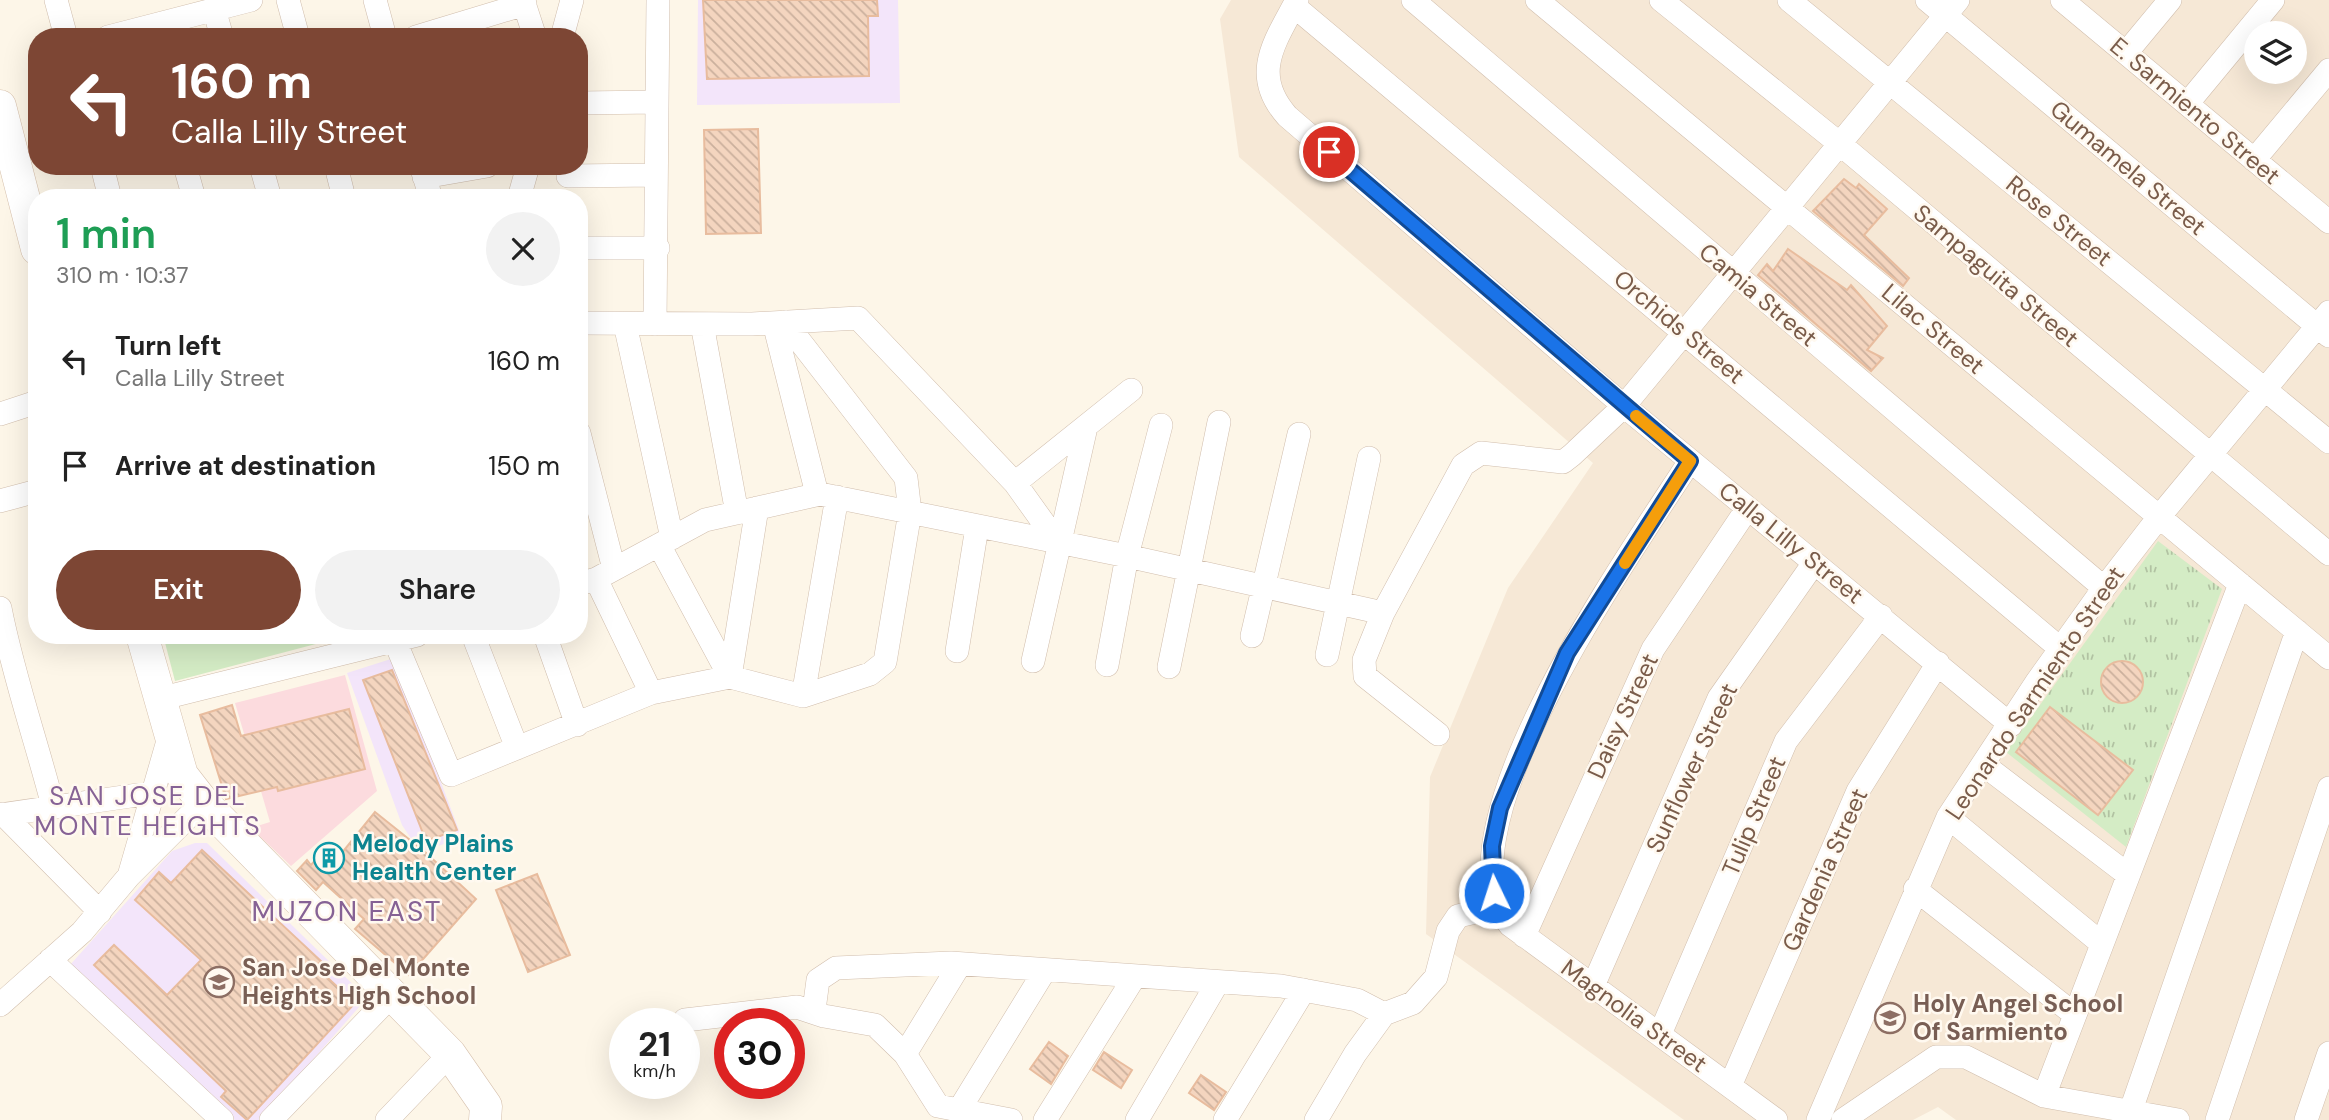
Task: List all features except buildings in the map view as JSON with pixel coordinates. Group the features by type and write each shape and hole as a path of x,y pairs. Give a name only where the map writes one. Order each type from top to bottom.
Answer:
{"street":[{"path":"57,0 64,28"},
{"path":"158,28 251,0"},
{"path":"288,0 296,28"},
{"path":"375,0 383,28"},
{"path":"564,28 572,0"},
{"path":"655,324 658,248 658,0"},
{"name":"Camia Street","path":"1413,0 2104,588"},
{"name":"Lilac Street","path":"1537,0 2329,658"},
{"name":"Sampaguita Street","path":"1661,0 1840,144 2329,554"},
{"name":"Rose Street","path":"1789,0 2329,442"},
{"name":"Gumamela Street","path":"1927,0 1952,8 2325,325"},
{"path":"2126,53 2170,0"},
{"path":"2187,104 2273,0"},
{"name":"E. Sarmiento Street","path":"2066,1 2254,160 2325,209"},
{"path":"444,28 524,2 532,28"},
{"name":"Orchids Street","path":"1296,3 2062,650"},
{"name":"Calla Lilly Street","path":"1296,3 1271,49 1267,68 1275,102 1624,406 2011,725"},
{"path":"1438,734 1364,676 1364,660 1383,613 1464,465 1481,453 1563,462 1624,406 1952,8"},
{"path":"214,9 219,28"},
{"path":"2254,160 2329,70"},
{"path":"588,103 656,102"},
{"path":"0,106 28,213"},
{"path":"425,180 447,175"},
{"path":"568,176 656,175"},
{"path":"588,248 658,248"},
{"path":"588,323 702,324 858,318 1015,483 1058,543"},
{"path":"780,322 827,496 803,696"},
{"path":"408,644 451,775 577,725 651,692 730,677 803,696 870,674 885,662 910,513 906,478 900,467 780,322"},
{"path":"625,324 665,542 730,677"},
{"path":"702,324 747,511 730,677"},
{"name":"Leonardo Sarmiento Street","path":"1818,1120 1948,817 2011,725 2036,683 2104,588 2209,455 2325,325"},
{"path":"1015,483 1131,390"},
{"path":"0,414 28,405"},
{"path":"1169,667 1219,422"},
{"path":"1107,665 1127,556 1161,425"},
{"path":"1033,661 1086,427"},
{"path":"1252,636 1299,434"},
{"path":"1327,655 1369,458"},
{"path":"1316,1120 1355,1054 1384,1014 1413,1003 1436,977 1448,931 1458,915 1496,907 1491,879 1492,846 1500,808 1515,770 1567,653 1690,461"},
{"path":"0,501 28,493"},
{"path":"596,578 705,520 827,496 1127,556 1188,572 1383,613"},
{"name":"Daisy Street","path":"1524,936 1653,649 1747,509"},
{"path":"588,510 596,578 651,692"},
{"path":"957,651 977,527"},
{"name":"Sunflower Street","path":"1593,986 1720,698 1814,563"},
{"path":"2044,1096 2240,584"},
{"path":"0,608 8,649 31,719 53,806"},
{"name":"Tulip Street","path":"1660,1034 1786,741 1881,616"},
{"path":"2131,1110 2297,631"},
{"path":"144,644 182,775 203,802 450,1054 486,1106 485,1120"},
{"path":"159,699 382,644"},
{"path":"477,644 517,748"},
{"path":"548,644 577,725"},
{"name":"Gardenia Street","path":"1730,1086 1858,791 1938,663"},
{"path":"130,876 151,793 170,734"},
{"path":"1984,765 2127,874"},
{"path":"2217,1120 2329,788"},
{"path":"1,814 151,793"},
{"path":"0,1005 82,932 130,876 203,802"},
{"path":"1,814 100,912"},
{"path":"1948,817 2101,943"},
{"path":"1915,890 2074,1014"},
{"name":"Magnolia Street","path":"1496,907 1510,925 1524,936 1776,1120"},
{"path":"50,960 222,1120"},
{"path":"814,1010 818,980 836,968 960,964 1304,990 1357,1000 1384,1014"},
{"path":"905,1054 960,964"},
{"path":"959,1110 1045,970"},
{"path":"1045,1120 1135,976"},
{"path":"1137,1120 1218,982"},
{"path":"1225,1120 1304,990"},
{"path":"271,1120 393,995"},
{"path":"700,1018 797,1007 814,1010 824,1016 875,1025 905,1054 938,1106 1011,1120"},
{"path":"2306,1120 2329,1053"},
{"path":"387,1120 450,1054"},
{"path":"1843,1120 1936,1057 1950,1054 1966,1056 2044,1096 2178,1120"}],"shaded area":[{"path":"698,0 898,0 900,103 697,105"},
{"path":"1231,0 2329,0 2329,1120 1956,1120 1938,1107 1913,1120 1684,1120 1426,934 1430,777 1508,588 1593,463 1239,157 1220,19"},
{"path":"394,658 462,838 420,852 402,825 347,673"},
{"path":"345,675 377,791 291,866 251,828 270,822 235,703"},
{"name":"San Jose Del Monte Heights High School","path":"195,843 207,843 367,998 260,1120 235,1120 70,965 172,851"}],"green space":[{"path":"2158,541 2222,589 2126,847 2006,752"},
{"path":"165,644 316,644 175,681"}],"slow traffic":[{"path":"1625,563 1690,461 1636,416"}],"place":[{"name":"Melody Plains Health Center","path":"329,858"},
{"name":"San Jose Del Monte Heights High School","path":"219,982"},
{"name":"Holy Angel School Of Sarmiento","path":"1890,1018"}],"district":[{"name":"SAN JOSE DEL MONTE HEIGHTS","path":"148,811"},
{"name":"MUZON EAST","path":"347,911"}],"route":[{"path":"1329,152 1690,461 1567,653 1500,808 1492,846 1491,879 1494,893"}]}
